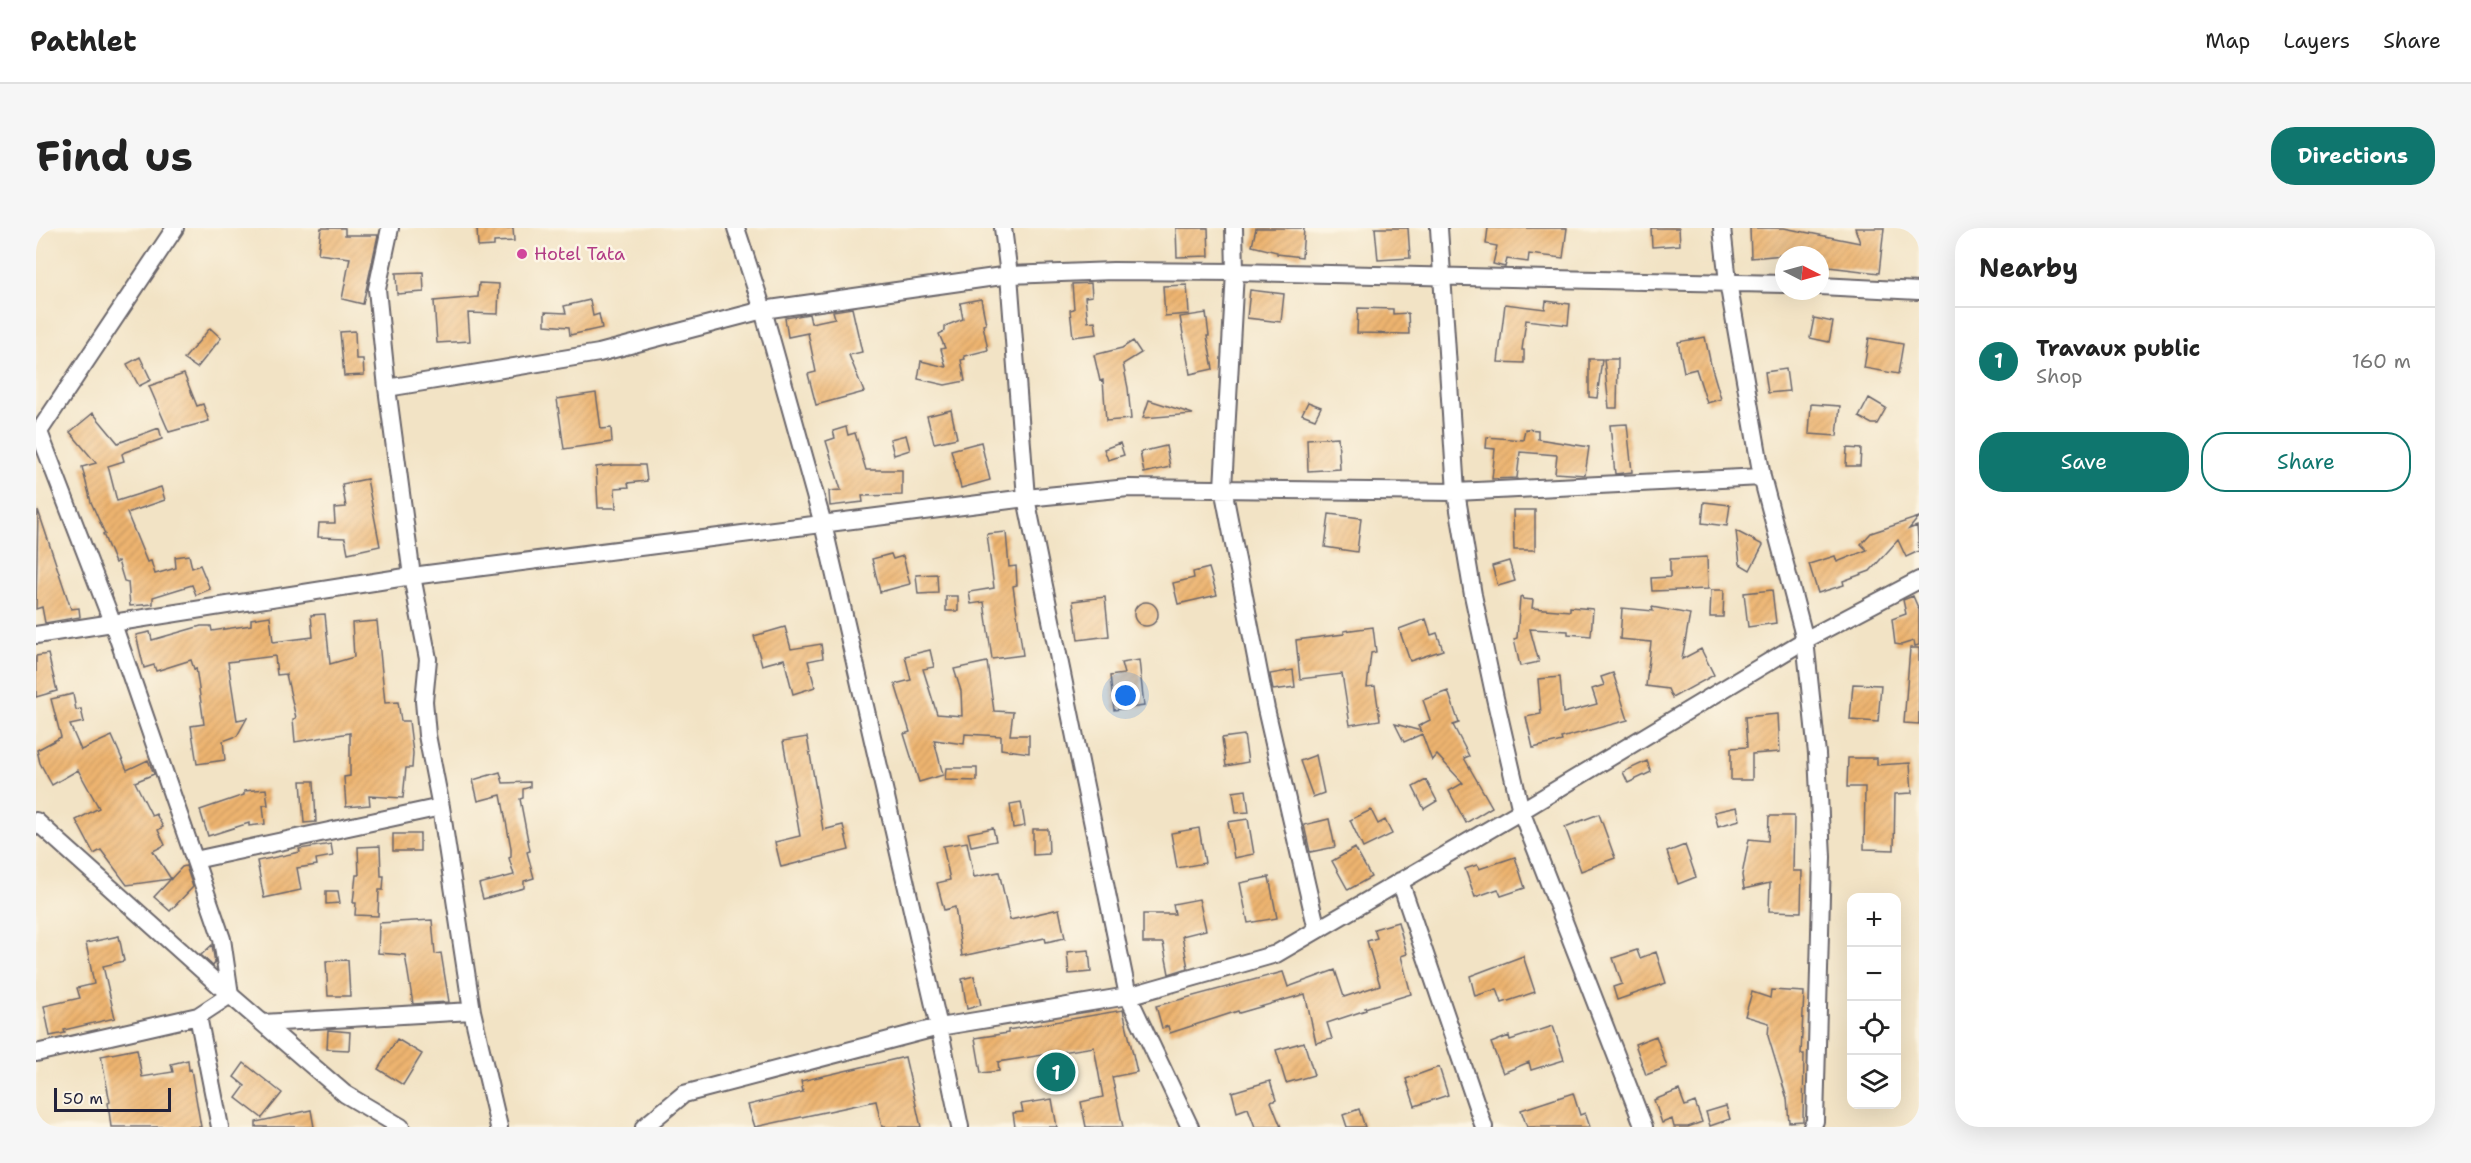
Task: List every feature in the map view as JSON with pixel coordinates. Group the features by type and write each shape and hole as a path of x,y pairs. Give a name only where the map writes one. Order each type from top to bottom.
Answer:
{"street":[{"path":"176,228 38,434 113,624 195,860 222,939 230,995"},
{"path":"390,228 377,289 387,387 412,576 428,658 424,701 427,735 441,807 472,1011 499,1127"},
{"path":"735,228 763,310 823,524 960,1127"},
{"path":"1003,228 1009,275 1026,498 1128,996 1190,1127"},
{"path":"1234,228 1235,272 1223,489 1266,709 1317,930"},
{"path":"1439,228 1444,276 1456,492 1473,595 1521,811 1644,1127"},
{"path":"1722,228 1728,282 1762,477 1805,640 1817,754 1822,856 1815,1122 1812,1127"},
{"path":"387,387 599,353 763,310 1009,275 1113,271 1235,272 1775,284"},
{"path":"1829,286 1919,291"},
{"path":"36,635 412,576 1026,498 1128,488 1456,492 1762,477"},
{"path":"644,1127 684,1094 939,1027 1128,996 1276,954 1521,811 1805,640 1919,580"},
{"path":"195,860 441,807"},
{"path":"36,821 44,836 345,1094 401,1127"},
{"path":"1400,881 1484,1127"},
{"path":"36,1053 198,1016 230,995"},
{"path":"263,1023 472,1011"},
{"path":"198,1016 220,1127"}],"building":[{"path":"321,228 345,228 345,235 378,235 363,304 342,299 350,258 318,254"},
{"path":"477,228 513,228 514,241 494,242 494,246 478,247"},
{"path":"1176,228 1208,228 1209,256 1177,257"},
{"path":"1256,228 1304,228 1302,257 1277,254 1277,252 1252,246"},
{"path":"1375,228 1408,228 1410,258 1378,260"},
{"path":"1488,228 1567,228 1563,258 1529,254 1528,262 1507,259 1505,267 1493,264 1497,246 1486,244"},
{"path":"1651,228 1679,228 1680,245 1652,247"},
{"path":"1750,228 1784,228 1860,243 1855,228 1884,228 1879,273 1829,267 1829,246 1775,246 1775,256 1751,258"},
{"path":"423,272 424,292 397,294 396,273"},
{"path":"479,283 499,284 498,314 468,313 470,341 437,343 434,301 478,297"},
{"path":"1091,283 1092,296 1085,297 1088,322 1095,321 1097,334 1073,337 1070,310 1074,309 1072,284"},
{"path":"1187,285 1189,314 1165,316 1163,286"},
{"path":"1250,290 1284,294 1281,322 1247,318"},
{"path":"981,299 988,350 964,356 965,359 961,360 965,381 945,385 918,379 921,361 946,367 941,349 945,348 939,334 945,331 945,326 963,319 960,303"},
{"path":"590,300 593,316 599,314 602,328 570,335 569,327 545,325 545,312 566,313 564,306"},
{"path":"1546,301 1570,304 1568,325 1526,320 1522,350 1524,350 1524,363 1498,362 1505,304 1545,309"},
{"path":"852,308 862,352 849,355 864,392 816,405 808,374 816,372 808,333 788,337 785,318 809,314 811,323 835,318 833,311"},
{"path":"1358,308 1393,309 1393,314 1408,313 1409,334 1357,333"},
{"path":"1206,313 1209,336 1207,336 1213,369 1190,374 1180,317"},
{"path":"1814,318 1833,322 1829,342 1810,338"},
{"path":"210,328 221,338 197,368 184,359"},
{"path":"355,331 356,359 363,359 364,375 344,376 340,332"},
{"path":"1705,337 1721,399 1707,403 1696,369 1684,372 1678,342"},
{"path":"1869,338 1903,344 1898,374 1864,368"},
{"path":"1133,341 1141,353 1123,364 1131,419 1106,421 1103,380 1100,381 1094,355 1122,348"},
{"path":"140,357 151,380 139,386 127,364"},
{"path":"1589,359 1602,359 1597,398 1589,397"},
{"path":"1604,359 1618,359 1617,408 1609,408"},
{"path":"1786,369 1789,391 1768,393 1765,372"},
{"path":"184,374 197,406 203,404 209,421 169,432 149,386"},
{"path":"596,393 601,429 611,428 612,442 564,449 557,399"},
{"path":"1869,398 1886,408 1877,424 1872,424 1859,417"},
{"path":"1149,400 1193,414 1143,418"},
{"path":"1308,402 1321,407 1315,419 1302,414"},
{"path":"1811,404 1840,406 1837,436 1809,434"},
{"path":"951,410 957,438 934,443 927,416"},
{"path":"93,413 118,443 159,428 162,439 125,452 122,454 124,461 108,466 117,501 161,487 165,500 127,513 147,562 151,561 155,574 176,568 175,557 189,555 192,568 200,565 210,589 196,595 192,585 153,597 153,604 130,606 128,582 124,581 118,561 115,563 103,534 105,534 91,502 82,467 96,463 70,432"},
{"path":"1627,424 1632,472 1615,474 1610,425"},
{"path":"846,427 848,435 855,433 866,470 902,470 902,495 862,496 863,502 830,506 829,491 841,490 826,441 835,438 833,431"},
{"path":"1525,429 1538,430 1538,439 1589,447 1585,475 1555,473 1557,455 1520,452 1517,478 1492,479 1495,449 1486,448 1487,437 1523,440"},
{"path":"906,435 910,450 894,455 890,439"},
{"path":"1338,437 1340,469 1308,471 1307,439"},
{"path":"981,442 990,480 961,488 951,450"},
{"path":"1120,443 1124,455 1108,460 1104,449"},
{"path":"1166,446 1170,467 1144,473 1140,452"},
{"path":"1847,448 1861,449 1860,466 1846,466"},
{"path":"645,465 647,481 628,483 629,487 615,488 616,508 598,508 596,467"},
{"path":"367,479 380,546 348,553 345,538 318,537 319,523 335,523 334,508 346,507 342,484"},
{"path":"1704,502 1730,505 1727,526 1702,523"},
{"path":"38,510 71,609 79,608 80,617 45,623 42,607 36,609"},
{"path":"1513,510 1535,510 1535,550 1514,550"},
{"path":"1329,514 1361,518 1357,552 1325,547"},
{"path":"1919,517 1909,529 1917,526 1919,551 1906,557 1898,540 1870,571 1843,581 1844,585 1818,593 1809,564 1835,556 1837,562 1867,550 1861,544 1871,533"},
{"path":"1736,531 1763,545 1750,570 1740,564"},
{"path":"1006,532 1009,567 1016,566 1017,585 1013,586 1023,655 992,659 984,602 971,604 969,592 994,588 987,534"},
{"path":"891,554 893,559 903,556 910,584 880,592 872,559"},
{"path":"1707,557 1708,589 1652,591 1651,578 1670,577 1670,559"},
{"path":"1509,561 1515,581 1498,586 1492,566"},
{"path":"1209,568 1217,595 1178,604 1173,583 1194,578 1193,572"},
{"path":"937,574 938,593 918,594 916,575"},
{"path":"1711,590 1724,590 1723,617 1710,617"},
{"path":"1772,590 1776,623 1748,627 1744,593"},
{"path":"946,596 958,596 958,611 946,611"},
{"path":"1522,596 1523,599 1533,600 1532,608 1570,611 1570,607 1593,609 1591,636 1568,634 1568,631 1530,629 1539,662 1520,666 1514,639 1517,638 1520,597"},
{"path":"1913,596 1919,610 1919,645 1915,646 1914,641 1901,645 1895,644 1892,619 1906,614 1903,600"},
{"path":"1105,597 1109,636 1078,640 1073,601"},
{"path":"1146,602 1154,606 1158,614 1154,622 1146,626 1138,622 1134,614 1138,606"},
{"path":"1652,607 1690,614 1682,659 1701,649 1714,675 1672,698 1668,689 1646,686 1651,642 1620,639 1622,608 1653,611"},
{"path":"325,614 330,664 354,657 352,623 377,621 385,703 398,702 401,721 409,721 413,753 412,768 406,768 403,798 369,796 370,805 346,807 344,777 350,776 350,733 295,742 293,719 296,718 286,674 277,675 275,656 228,662 237,720 247,718 237,736 223,741 225,760 197,764 191,726 204,724 196,668 194,669 191,660 156,671 154,665 144,668 136,635 150,632 152,640 201,626 211,626 212,631 251,625 251,619 270,616 273,642 313,637 311,615"},
{"path":"1426,619 1431,635 1437,633 1443,650 1410,661 1399,629"},
{"path":"785,627 791,649 821,644 823,658 808,661 815,687 793,694 784,659 762,665 754,636"},
{"path":"1373,627 1376,652 1371,653 1367,687 1375,686 1380,720 1350,725 1342,674 1300,679 1296,640 1344,634 1344,631"},
{"path":"1910,648 1919,648 1919,724 1904,723"},
{"path":"930,650 934,667 923,669 937,714 962,716 961,691 954,669 987,662 994,711 1013,712 1010,735 1029,735 1029,753 1001,749 1001,736 965,734 964,744 934,740 943,775 919,782 904,734 910,732 895,684 911,680 905,656"},
{"path":"48,654 57,691 36,697 36,656"},
{"path":"1139,660 1144,706 1114,710 1110,676 1124,674 1121,663"},
{"path":"1293,670 1295,687 1273,690 1270,674"},
{"path":"1613,673 1628,720 1533,748 1526,717 1541,714 1538,679 1560,677 1563,713 1597,704 1592,689 1604,685 1601,677"},
{"path":"1853,684 1881,685 1878,722 1850,720"},
{"path":"1448,691 1459,723 1453,725 1469,756 1464,758 1492,807 1466,823 1449,791 1463,783 1437,755 1432,761 1422,734 1404,742 1395,724 1421,731 1418,726 1430,720 1423,700"},
{"path":"73,694 76,710 81,709 84,722 70,725 81,750 112,736 127,770 148,760 154,774 135,782 152,816 156,814 163,827 158,830 165,845 153,851 171,879 127,885 101,850 94,854 76,820 99,808 78,770 52,785 40,763 37,750 61,737 51,699"},
{"path":"1778,714 1780,752 1752,754 1752,780 1731,780 1731,748 1747,747 1745,717"},
{"path":"1244,735 1248,762 1226,766 1222,738"},
{"path":"807,737 823,830 843,825 849,850 781,867 775,842 800,836 783,741"},
{"path":"1316,755 1324,793 1313,797 1300,761"},
{"path":"1848,758 1877,758 1877,765 1910,763 1912,793 1895,794 1894,850 1864,849 1865,787 1847,787"},
{"path":"1647,761 1651,772 1628,783 1623,772"},
{"path":"946,768 977,768 977,781 945,780"},
{"path":"500,772 503,783 530,782 530,787 523,789 523,798 520,799 530,851 527,852 534,878 524,881 524,888 483,899 479,884 514,875 509,858 511,848 501,795 478,801 473,780"},
{"path":"1426,780 1437,801 1424,809 1413,787"},
{"path":"301,781 314,781 316,822 304,823"},
{"path":"266,789 268,805 263,805 265,824 249,826 249,823 208,836 200,810 244,795 244,791"},
{"path":"1246,790 1249,812 1236,813 1233,792"},
{"path":"1021,802 1025,826 1013,828 1010,804"},
{"path":"1737,807 1740,820 1718,826 1714,812"},
{"path":"1371,810 1378,824 1385,820 1392,834 1363,848 1350,820"},
{"path":"1599,814 1615,858 1581,871 1565,827"},
{"path":"1769,816 1794,816 1793,871 1802,871 1801,912 1769,911 1770,883 1744,889 1742,875 1749,839 1768,841"},
{"path":"1248,819 1254,854 1234,858 1228,822"},
{"path":"1329,819 1335,847 1310,852 1304,825"},
{"path":"993,828 996,841 971,846 968,833"},
{"path":"1199,828 1205,863 1177,868 1171,833"},
{"path":"1033,829 1048,829 1049,854 1033,855"},
{"path":"393,834 420,834 420,851 393,851"},
{"path":"967,842 974,877 999,872 1010,920 1059,909 1065,938 1046,942 1045,938 962,956 955,907 944,910 937,883 950,880 943,846"},
{"path":"331,844 333,856 316,859 317,865 297,868 301,890 264,898 257,861 300,852 299,849"},
{"path":"1685,845 1696,877 1678,884 1667,852"},
{"path":"380,846 381,876 384,876 383,890 379,890 378,916 355,915 356,903 353,903 356,875 359,875 358,847"},
{"path":"1355,848 1371,877 1348,890 1332,861"},
{"path":"1515,857 1525,888 1501,896 1498,889 1475,897 1465,869 1477,865 1479,869"},
{"path":"186,866 193,887 170,911 154,897 182,867"},
{"path":"1269,877 1277,918 1248,923 1240,883"},
{"path":"326,891 338,891 340,903 326,904"},
{"path":"1199,899 1206,930 1182,936 1188,968 1169,974 1163,943 1143,943 1143,914 1175,914 1173,904"},
{"path":"432,920 435,954 441,953 449,1002 413,1004 405,955 378,953 379,923"},
{"path":"1398,922 1407,954 1401,956 1411,994 1327,1023 1332,1039 1316,1043 1305,994 1239,1013 1238,1011 1170,1033 1168,1026 1162,1028 1156,1006 1283,972 1288,987 1335,970 1344,997 1380,985 1367,941 1377,938 1374,929"},
{"path":"119,936 124,961 103,966 115,1018 64,1030 65,1033 50,1036 44,1006 80,998 77,988 94,984 86,943"},
{"path":"212,945 215,963 213,966 201,955"},
{"path":"1089,950 1091,972 1069,974 1067,952"},
{"path":"1637,950 1640,958 1656,952 1666,983 1617,1000 1613,987 1622,984 1613,958"},
{"path":"1523,956 1535,992 1502,1003 1497,989 1475,996 1470,976"},
{"path":"348,960 350,996 328,996 326,961"},
{"path":"974,976 981,1005 967,1009 962,979"},
{"path":"1771,990 1804,992 1801,1054 1804,1054 1803,1121 1789,1122 1787,1099 1768,1036 1769,1023 1745,1016 1752,992 1770,998"},
{"path":"1123,1010 1137,1072 1112,1077 1123,1127 1086,1127 1081,1102 1103,1097 1094,1047 998,1062 999,1071 981,1073 975,1038"},
{"path":"1553,1026 1564,1060 1531,1070 1529,1062 1503,1073 1491,1043 1509,1036 1510,1040"},
{"path":"328,1030 350,1032 349,1050 327,1049"},
{"path":"1656,1036 1667,1067 1646,1075 1635,1044"},
{"path":"397,1039 422,1054 403,1085 378,1069"},
{"path":"1304,1042 1314,1075 1286,1083 1276,1050"},
{"path":"137,1049 142,1077 173,1072 171,1064 188,1060 201,1127 111,1127 108,1103 110,1102 101,1056"},
{"path":"905,1057 921,1127 882,1127 876,1101 755,1127 748,1105 803,1092 801,1081"},
{"path":"244,1063 282,1093 262,1118 236,1098 245,1086 234,1077"},
{"path":"1439,1067 1448,1095 1415,1106 1406,1079"},
{"path":"1270,1081 1276,1100 1271,1102 1281,1127 1255,1127 1248,1108 1237,1112 1232,1092"},
{"path":"1679,1090 1685,1106 1695,1102 1702,1122 1688,1127 1674,1127 1672,1119 1662,1123 1654,1100"},
{"path":"1573,1093 1580,1115 1585,1113 1590,1127 1527,1127 1521,1110"},
{"path":"1052,1099 1057,1127 1015,1127 1013,1113 1023,1112 1021,1104"},
{"path":"1726,1106 1730,1119 1710,1126 1706,1112"},
{"path":"1359,1109 1365,1127 1347,1127 1343,1115"},
{"path":"311,1110 314,1127 256,1127 256,1122"}],"place":[{"name":"Hotel Tata","path":"522,254"},
{"name":"Travaux public","path":"1056,1072"}]}
